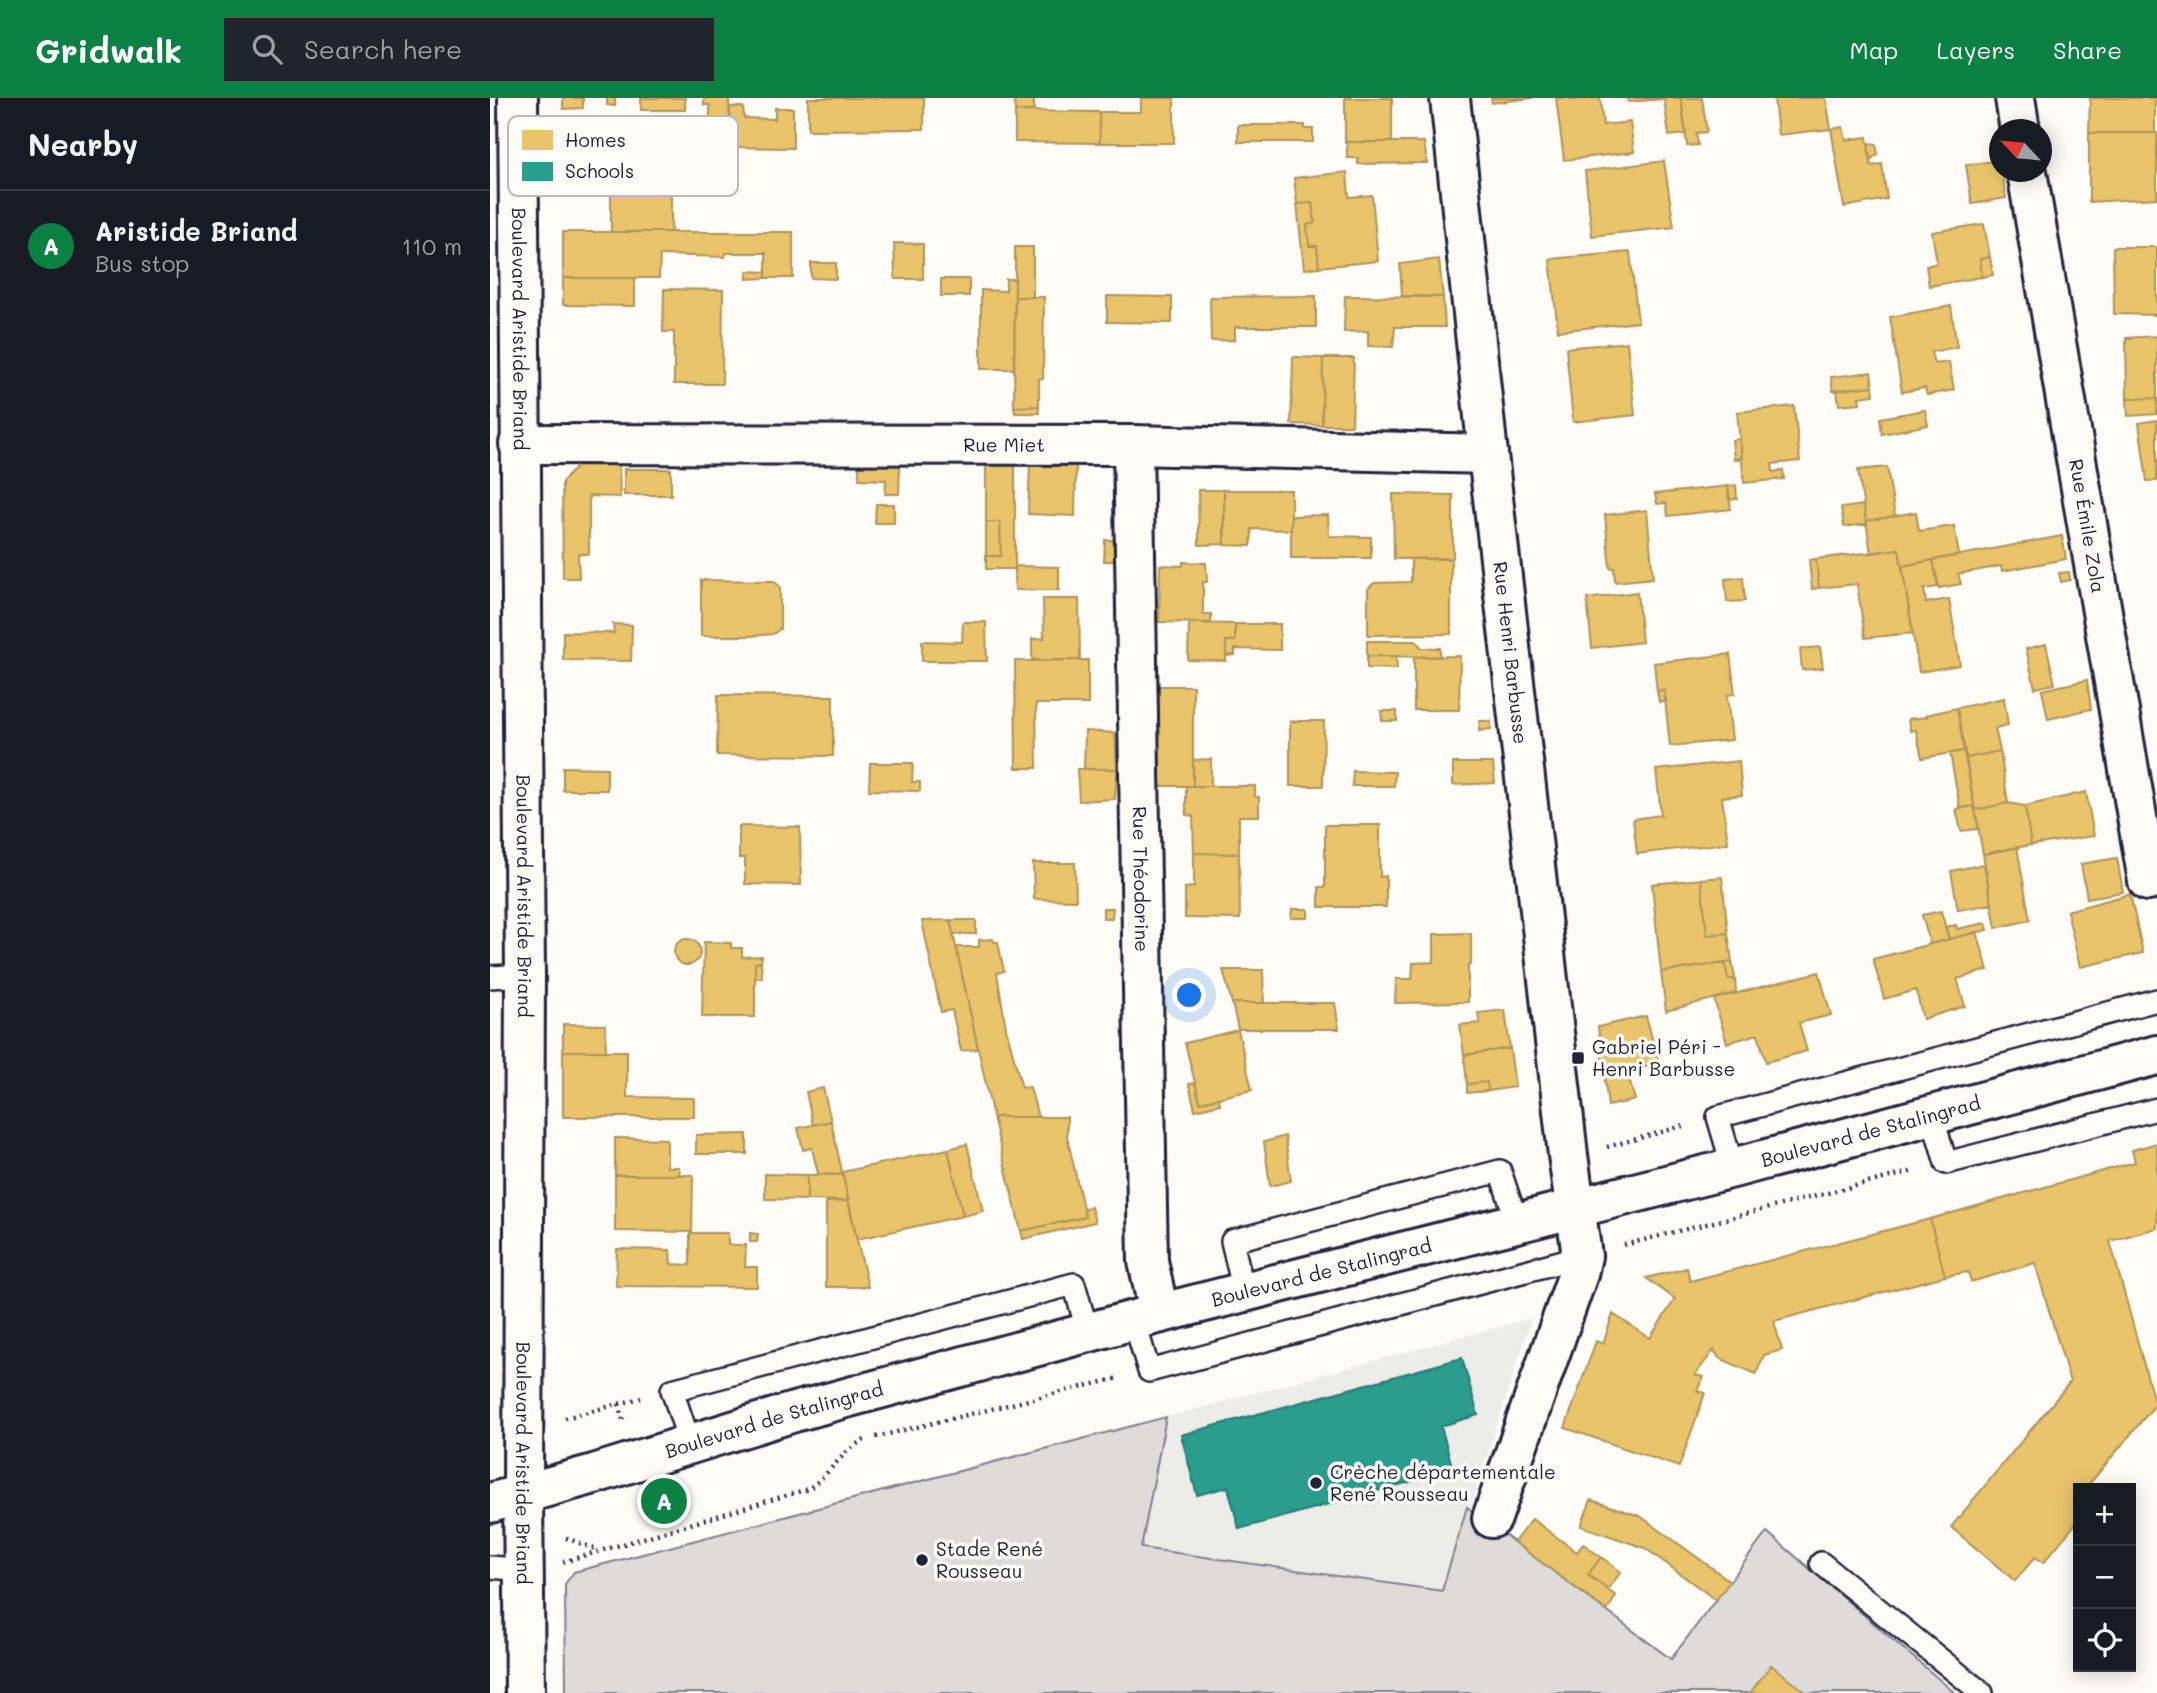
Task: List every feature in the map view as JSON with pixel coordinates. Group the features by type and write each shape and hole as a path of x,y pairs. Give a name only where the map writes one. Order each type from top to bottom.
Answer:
{"street":[{"name":"Boulevard Aristide Briand","path":"518,98 518,116"},
{"name":"Rue Henri Barbusse","path":"1450,98 1488,454 1582,1256"},
{"path":"2015,98 2018,119"},
{"name":"Rue Émile Zola","path":"2029,182 2148,881"},
{"name":"Boulevard Aristide Briand","path":"518,196 519,444 507,976 523,1429 506,1499 507,1568 525,1693"},
{"name":"Rue Miet","path":"519,444 1133,445 1488,454"},
{"name":"Rue Théodorine","path":"1133,445 1147,1316"},
{"name":"Boulevard de Stalingrad","path":"506,1499 794,1412 1147,1316 1733,1168 2157,1055"},
{"path":"1492,1518 1582,1256"}],"lane":[{"path":"1733,1168 1718,1117 2157,1000"},
{"path":"1932,1115 1946,1163 2157,1109"},
{"path":"1244,1292 1232,1241 1500,1171 1517,1223"},
{"path":"1147,1316 1149,1371 1582,1256"},
{"path":"690,1444 672,1390 1074,1284 1087,1333"},
{"path":"1821,1563 1982,1693"}],"path":[{"path":"1582,1256 1946,1163"},
{"path":"507,1568 547,1567 808,1489 834,1468 855,1444 867,1439 1149,1371"},
{"path":"523,1429 672,1390"}],"shaded area":[{"name":"Crèche départementale René Rousseau","path":"1532,1318 1443,1591 1140,1548 1166,1417"},
{"name":"Stade René Rousseau","path":"1166,1417 1141,1548 1442,1591 1467,1507 1671,1659 1767,1532 1955,1693 566,1693 565,1584 574,1572"}],"building: Homes":[{"path":"563,98 583,98 583,108 563,109"},
{"path":"607,98 615,98 615,106 607,105"},
{"path":"641,98 685,98 685,110 641,110"},
{"path":"704,98 729,98 730,116 710,116 710,105 704,105"},
{"path":"808,98 924,98 924,129 808,130"},
{"path":"1034,98 1034,111 1015,111 1014,99"},
{"path":"1141,98 1174,98 1174,143 1100,143 1099,112 1141,112"},
{"path":"1345,98 1392,98 1392,142 1345,142"},
{"path":"1491,98 1533,98 1492,103"},
{"path":"1556,98 1600,98 1603,125 1630,122 1634,152 1564,160"},
{"path":"1627,98 1681,98 1686,134 1669,136 1664,99 1628,102"},
{"path":"1681,98 1702,98 1707,132 1696,133 1698,145 1687,146"},
{"path":"1774,98 1826,98 1831,129 1778,135"},
{"path":"2090,98 2155,98 2155,133 2089,133"},
{"path":"730,107 743,107 744,118 775,119 775,108 793,108 793,148 738,147 738,116 730,116"},
{"path":"1015,111 1099,112 1100,143 1015,142"},
{"path":"1238,125 1305,125 1305,129 1313,129 1313,142 1238,142"},
{"path":"1843,127 1846,140 1867,137 1871,166 1882,164 1887,199 1844,207 1831,129"},
{"path":"2089,133 2157,133 2157,198 2089,202"},
{"path":"1347,142 1424,142 1427,163 1358,164 1358,158 1347,158"},
{"path":"1868,143 1876,144 1878,154 1870,160"},
{"path":"1664,161 1674,227 1592,236 1585,171"},
{"path":"1989,162 1989,182 2004,182 2006,198 1972,204 1966,165"},
{"path":"1347,172 1349,197 1372,195 1378,261 1319,267 1317,246 1309,246 1307,225 1315,223 1312,203 1297,204 1294,178"},
{"path":"611,196 671,196 671,232 611,232"},
{"path":"1312,203 1315,223 1307,225 1309,246 1317,246 1319,267 1304,269 1297,204"},
{"path":"1984,224 1990,257 1980,259 1982,277 1929,286 1926,266 1937,263 1932,232"},
{"path":"563,232 793,232 793,278 766,278 766,253 726,253 725,257 660,255 659,278 563,278"},
{"path":"894,243 923,244 923,279 895,279"},
{"path":"1015,247 1033,247 1033,297 1015,297"},
{"path":"2113,247 2157,247 2157,315 2114,314"},
{"path":"1630,252 1638,322 1558,331 1550,259"},
{"path":"1990,257 1993,275 1982,277 1980,259"},
{"path":"1439,259 1443,297 1402,296 1400,264"},
{"path":"811,263 836,263 836,279 811,278"},
{"path":"747,271 766,272 766,278 747,279"},
{"path":"563,278 635,278 635,306 563,305"},
{"path":"941,279 969,279 969,296 941,296"},
{"path":"1006,279 1015,279 1014,369 981,369 981,290 1006,291"},
{"path":"664,289 723,290 722,384 674,384 674,332 663,332"},
{"path":"1107,296 1172,297 1172,323 1107,322"},
{"path":"1316,296 1316,327 1235,327 1235,340 1211,341 1210,297"},
{"path":"1345,296 1443,297 1445,327 1395,327 1393,347 1368,346 1368,331 1344,332"},
{"path":"1015,297 1044,297 1043,379 1039,379 1039,406 1014,407"},
{"path":"1951,306 1957,347 1931,352 1934,364 1949,362 1954,390 1927,395 1925,388 1902,392 1890,317"},
{"path":"2157,336 2157,398 2127,399 2126,338"},
{"path":"1627,342 1635,415 1573,422 1566,348"},
{"path":"1293,357 1323,358 1322,425 1291,424"},
{"path":"1323,358 1354,358 1352,425 1322,425"},
{"path":"1871,372 1873,386 1833,391 1831,377"},
{"path":"1873,386 1874,395 1859,397 1860,403 1839,405 1837,390"},
{"path":"2157,398 2157,414 2128,416 2127,399"},
{"path":"1039,406 1039,413 1015,413 1014,407"},
{"path":"1794,406 1800,461 1772,464 1773,472 1783,470 1784,479 1744,483 1737,412"},
{"path":"1925,410 1928,425 1882,434 1880,418"},
{"path":"2157,420 2157,481 2147,481 2139,423"},
{"path":"1740,439 1742,458 1734,459 1732,440"},
{"path":"580,463 619,463 620,497 589,496 589,554 578,554 579,578 563,578 562,482"},
{"path":"859,463 900,463 899,494 885,494 886,480 859,479"},
{"path":"986,463 1015,464 1015,569 986,569 986,556 1001,556 1000,522 986,522"},
{"path":"1030,464 1076,464 1075,516 1028,514"},
{"path":"1887,467 1895,516 1866,521 1858,470"},
{"path":"624,469 671,469 671,495 624,495"},
{"path":"1736,485 1737,499 1729,500 1728,486"},
{"path":"1728,486 1731,509 1668,516 1666,503 1657,504 1655,494"},
{"path":"1198,490 1224,490 1225,544 1199,545"},
{"path":"1224,490 1291,490 1291,530 1252,529 1251,546 1224,545"},
{"path":"1393,494 1453,495 1453,558 1394,559"},
{"path":"876,504 894,504 894,523 875,523"},
{"path":"1863,505 1867,524 1844,527 1841,508"},
{"path":"1647,510 1653,578 1615,582 1614,568 1610,568 1605,515"},
{"path":"1916,512 1919,531 1954,526 1959,555 1902,566 1899,549 1871,553 1866,521"},
{"path":"1328,515 1329,536 1371,537 1371,558 1291,558 1291,516"},
{"path":"986,522 1000,522 1001,556 986,556"},
{"path":"2062,536 2066,559 2002,571 2001,566 1958,574 1961,584 1939,588 1933,560"},
{"path":"1105,540 1116,540 1116,561 1104,561"},
{"path":"1899,549 1913,633 1865,638 1857,584 1819,588 1816,559"},
{"path":"1411,559 1451,559 1451,634 1368,635 1368,589 1374,583 1411,582"},
{"path":"1816,559 1819,588 1812,589 1809,560"},
{"path":"1933,560 1938,587 1924,589 1926,603 1949,599 1960,665 1919,672 1902,566"},
{"path":"1183,562 1206,563 1207,582 1203,582 1203,614 1211,614 1211,623 1159,622 1160,565 1183,566"},
{"path":"1015,566 1059,567 1059,590 1015,590"},
{"path":"2069,572 2070,580 2061,582 2059,573"},
{"path":"1743,577 1745,601 1727,602 1725,579"},
{"path":"701,580 774,581 780,587 780,629 773,634 751,636 701,636"},
{"path":"1637,592 1642,642 1592,648 1587,599"},
{"path":"1043,599 1079,599 1080,660 1032,660 1032,639 1044,638"},
{"path":"963,622 986,622 987,661 922,661 922,641 962,642"},
{"path":"1189,623 1235,624 1235,641 1226,641 1226,661 1188,660"},
{"path":"613,624 632,625 631,661 563,660 563,632 614,633"},
{"path":"1235,624 1280,624 1280,650 1235,649 1235,655 1226,656 1226,641 1235,641"},
{"path":"1367,641 1416,641 1422,648 1440,648 1440,657 1367,656"},
{"path":"2046,644 2055,684 2035,688 2026,649"},
{"path":"1820,647 1823,668 1802,670 1800,649"},
{"path":"1730,654 1735,694 1727,695 1732,740 1670,746 1664,690 1657,691 1654,663"},
{"path":"1367,656 1396,656 1397,669 1367,668"},
{"path":"1460,656 1459,710 1414,710 1414,657"},
{"path":"1088,660 1088,704 1036,704 1037,768 1016,768 1015,661"},
{"path":"2087,680 2091,709 2048,719 2042,690"},
{"path":"1159,686 1193,686 1193,786 1159,786"},
{"path":"1664,690 1666,701 1659,702 1657,691"},
{"path":"718,695 833,696 833,756 717,755"},
{"path":"2004,698 2008,725 1995,728 2000,751 1966,758 1957,708"},
{"path":"1957,708 1964,751 1922,758 1916,730 1910,731 1908,719 1927,717 1926,715"},
{"path":"1381,711 1397,711 1397,721 1382,721"},
{"path":"1290,721 1324,721 1323,786 1290,786"},
{"path":"1480,721 1491,721 1491,729 1479,731"},
{"path":"1085,731 1115,733 1117,769 1084,769"},
{"path":"1964,751 1974,806 1960,808 1950,753"},
{"path":"2000,751 2008,803 1975,810 1966,758"},
{"path":"1211,759 1211,786 1193,786 1193,760"},
{"path":"1739,761 1742,795 1722,797 1728,843 1637,854 1633,819 1661,815 1656,770"},
{"path":"870,763 913,763 912,782 920,782 920,791 869,790"},
{"path":"1453,763 1493,763 1495,783 1453,785"},
{"path":"563,767 607,768 607,790 563,790"},
{"path":"1077,769 1117,769 1115,799 1079,801"},
{"path":"1353,771 1395,772 1394,786 1352,786"},
{"path":"1186,786 1255,786 1255,797 1259,797 1259,816 1239,816 1239,854 1194,853 1193,816 1186,815"},
{"path":"2086,792 2094,836 2031,845 2025,806"},
{"path":"2008,803 2025,806 2031,845 1983,854 1975,810"},
{"path":"1974,806 1979,829 1961,831 1956,809"},
{"path":"1325,825 1380,825 1380,877 1386,876 1386,907 1319,907 1319,887 1325,887"},
{"path":"739,826 800,827 801,885 745,884 745,858 739,858"},
{"path":"2017,847 2030,920 1996,928 1983,854"},
{"path":"1194,853 1239,854 1240,919 1185,918 1185,888 1194,887"},
{"path":"2117,858 2123,892 2087,898 2081,864"},
{"path":"1033,863 1075,863 1076,900 1034,899"},
{"path":"1984,864 1992,904 1958,910 1951,871"},
{"path":"1722,877 1728,933 1707,935 1701,879"},
{"path":"1701,879 1707,935 1728,933 1732,962 1661,972 1652,884"},
{"path":"2130,894 2143,953 2080,967 2067,911"},
{"path":"1103,908 1113,908 1112,918 1103,918"},
{"path":"1292,909 1308,909 1308,918 1291,918"},
{"path":"1941,911 1949,939 1930,944 1922,915"},
{"path":"950,920 976,920 976,934 953,934"},
{"path":"950,920 978,1049 961,1051 952,1010 941,1012 922,921"},
{"path":"1986,923 1988,930 1949,939 1945,927 1956,925 1957,929"},
{"path":"1977,932 1988,970 1957,979 1965,1006 1923,1019 1916,990 1884,999 1873,959"},
{"path":"1471,933 1468,1002 1395,1003 1396,979 1412,979 1413,963 1434,962 1434,934"},
{"path":"687,939 696,943 700,952 696,961 687,965 678,961 674,952 678,943"},
{"path":"993,939 998,942 1004,971 997,973 1006,1028 1022,1088 1030,1087 1038,1117 993,1117 956,947 979,947 979,940"},
{"path":"704,942 731,943 731,948 742,948 742,957 762,956 761,962 755,963 755,1017 702,1017"},
{"path":"761,962 762,978 755,978 755,963"},
{"path":"1732,962 1735,978 1728,979 1725,963"},
{"path":"1725,963 1728,979 1735,978 1736,993 1666,1011 1661,972"},
{"path":"1223,970 1263,970 1264,1003 1232,1003"},
{"path":"1819,972 1831,1015 1799,1023 1807,1051 1766,1062 1758,1034 1727,1043 1714,999"},
{"path":"1232,1003 1335,1003 1339,1029 1238,1029"},
{"path":"1505,1010 1510,1048 1464,1055 1460,1025 1480,1023 1478,1013"},
{"path":"1646,1016 1659,1063 1627,1072 1635,1100 1608,1106 1598,1027"},
{"path":"563,1024 605,1025 606,1051 563,1051"},
{"path":"1238,1030 1252,1090 1200,1102 1185,1043"},
{"path":"1510,1048 1515,1087 1488,1091 1487,1082 1467,1084 1464,1055"},
{"path":"563,1051 627,1051 627,1097 694,1098 694,1117 563,1117"},
{"path":"1487,1082 1488,1091 1467,1093 1467,1084"},
{"path":"1195,1083 1200,1102 1219,1098 1220,1104 1195,1110 1189,1084"},
{"path":"823,1088 831,1121 813,1125 806,1092"},
{"path":"993,1117 1067,1117 1067,1136 1085,1217 1021,1231"},
{"path":"831,1121 843,1175 818,1174 812,1148 803,1150 798,1128"},
{"path":"747,1134 747,1154 696,1154 696,1135"},
{"path":"1285,1136 1291,1181 1270,1186 1264,1142"},
{"path":"615,1138 667,1139 667,1167 679,1167 680,1175 615,1175"},
{"path":"2157,1143 2157,1228 2110,1241 2155,1405 2090,1483 2073,1483 2073,1527 2043,1563 2035,1557 2015,1581 1951,1527 2070,1382 2035,1263 1971,1282 1968,1272 1945,1276 1930,1219 2135,1162 2132,1150"},
{"path":"967,1144 983,1211 963,1216 948,1149"},
{"path":"948,1149 963,1216 857,1239 842,1172"},
{"path":"765,1174 807,1175 807,1200 765,1199"},
{"path":"615,1175 693,1175 692,1232 615,1231"},
{"path":"807,1175 843,1175 848,1201 807,1200"},
{"path":"848,1201 868,1287 826,1287 826,1202"},
{"path":"1091,1207 1095,1222 1023,1239 1021,1231 1085,1217 1084,1209"},
{"path":"1930,1219 1945,1276 1774,1321 1782,1350 1764,1355 1756,1374 1719,1358 1714,1350 1695,1375 1703,1377 1697,1391 1705,1393 1679,1467 1565,1428 1596,1341 1603,1344 1613,1314 1650,1338 1675,1299 1646,1278 1687,1268 1690,1281"},
{"path":"690,1233 728,1233 728,1245 746,1245 745,1267 757,1267 757,1287 616,1286 617,1249 670,1250 671,1264 690,1265"},
{"path":"750,1233 758,1234 757,1242 750,1242"},
{"path":"1591,1500 1640,1516 1730,1581 1716,1600 1645,1548 1581,1526"},
{"path":"1532,1519 1577,1552 1583,1544 1601,1557 1588,1575 1616,1596 1607,1611 1514,1542"},
{"path":"1601,1557 1621,1572 1608,1589 1588,1575"},
{"path":"1771,1665 1807,1693 1750,1693"}],"building: Schools":[{"path":"1462,1358 1478,1415 1441,1426 1453,1470 1239,1529 1228,1487 1197,1495 1181,1435"}],"place":[{"name":"Gabriel Péri - Henri Barbusse","path":"1578,1058"},
{"name":"Crèche départementale René Rousseau","path":"1316,1483"},
{"name":"Aristide Briand","path":"664,1501"},
{"name":"Stade René Rousseau","path":"922,1560"}]}
